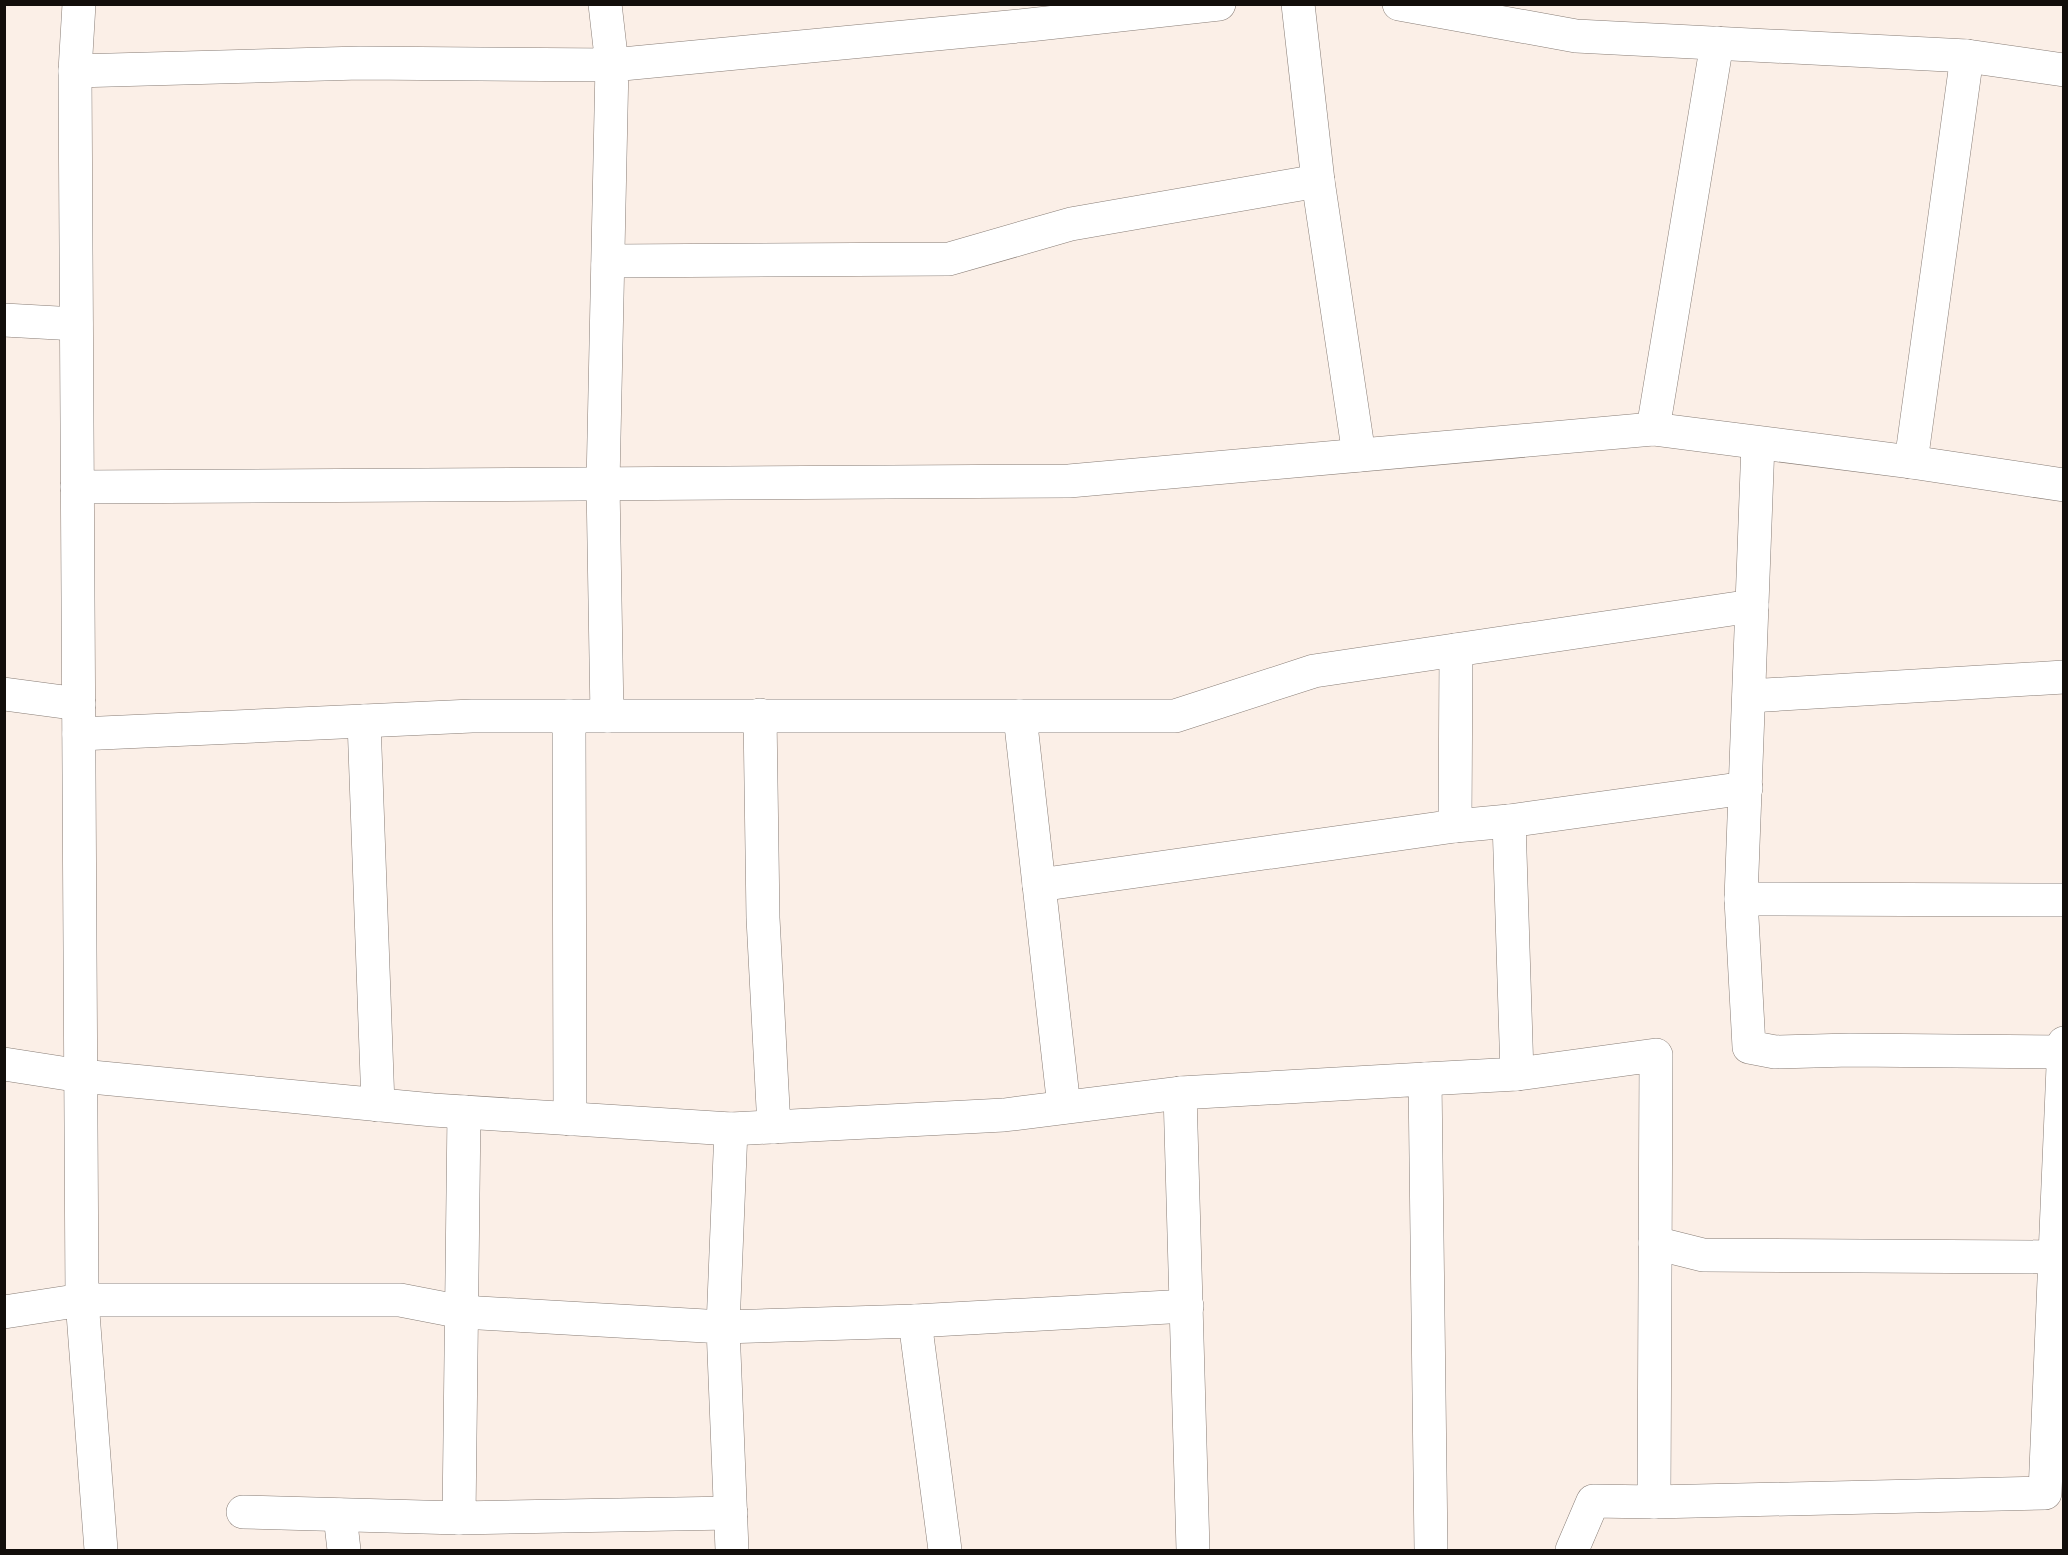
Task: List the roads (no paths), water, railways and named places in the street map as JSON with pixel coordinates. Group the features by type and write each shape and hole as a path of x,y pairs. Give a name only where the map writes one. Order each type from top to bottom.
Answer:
{"street":[{"path":"79,4 75,71 82,1300 101,1551"},
{"path":"605,4 612,65 603,484 607,716"},
{"path":"75,71 360,63 612,65 1029,26 1219,4"},
{"path":"1298,4 1318,182 1359,455"},
{"path":"1399,4 1576,36 1967,56 2064,70"},
{"path":"1653,429 1717,43"},
{"path":"1911,462 1967,56"},
{"path":"608,264 612,261 950,259 1071,224 1318,182"},
{"path":"4,320 76,324"},
{"path":"77,487 1069,481 1653,429 1911,462 2064,485"},
{"path":"1758,443 1741,899 1749,1047 1775,1052 1850,1050 2063,1052"},
{"path":"4,694 79,719 364,721 472,716 1175,716 1314,671 1752,606"},
{"path":"1455,826 1456,650"},
{"path":"1749,696 2064,677"},
{"path":"760,715 763,918 774,1127"},
{"path":"569,716 570,1119"},
{"path":"1020,716 1064,1107"},
{"path":"364,721 378,1105"},
{"path":"1039,885 1455,826 1746,788"},
{"path":"1509,820 1517,1074"},
{"path":"1741,899 2064,900"},
{"path":"1572,1551 1593,1501 1654,1502 2054,1493 2055,1257 2064,1043"},
{"path":"4,1064 81,1076 378,1105 731,1129 1004,1116 1180,1093 1517,1074 1656,1055 1654,1502"},
{"path":"1425,1078 1431,1551"},
{"path":"1180,1093 1193,1551"},
{"path":"459,1518 464,1112"},
{"path":"731,1129 723,1327 732,1551"},
{"path":"1655,1243 1703,1255 2055,1257"},
{"path":"4,1312 82,1300 400,1300 462,1312 723,1327 915,1321 1187,1306"},
{"path":"915,1321 945,1551"},
{"path":"243,1512 459,1518 730,1513"},
{"path":"340,1515 344,1551"}]}
